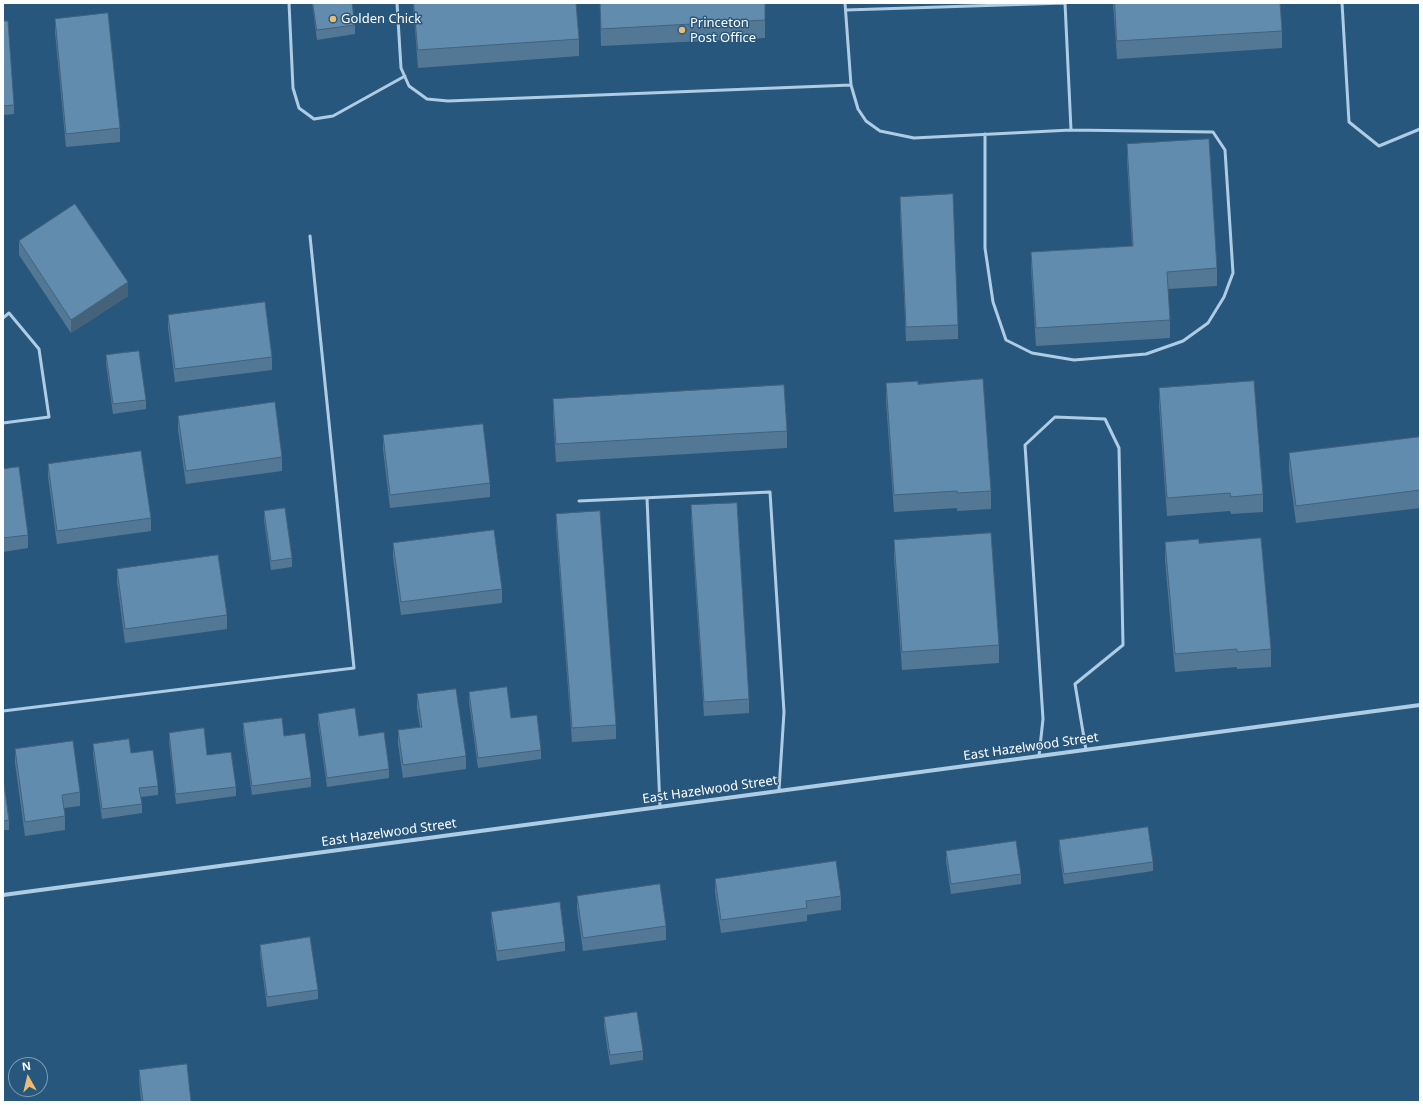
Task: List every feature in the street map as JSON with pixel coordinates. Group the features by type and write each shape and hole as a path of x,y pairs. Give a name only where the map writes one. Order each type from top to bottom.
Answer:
{"street":[{"name":"East Hazelwood Street","path":"3,895 1420,705"}],"lane":[{"path":"289,3 293,88 299,108 314,119 334,116 405,76"},
{"path":"397,3 401,68 409,86 427,98 448,101 851,85"},
{"path":"845,3 851,85 858,109 866,121 880,131 914,138 985,134 1071,130 1213,132 1225,150 1233,273 1224,297 1208,323 1183,341 1146,354 1074,360 1032,353 1006,340 993,302 985,248 985,134"},
{"path":"846,10 1065,3 1071,130"},
{"path":"1342,3 1349,122 1379,146 1420,129"},
{"path":"3,711 354,668 310,236"},
{"path":"3,318 9,312 39,349 49,417 3,423"},
{"path":"1039,756 1043,719 1024,445 1055,417 1105,419 1118,448 1123,645 1075,684 1086,750"},
{"path":"579,501 770,492 784,712 779,790"},
{"path":"647,498 660,807"}],"building":[{"name":"Golden Chick","path":"313,3 352,3 355,25 317,30"},
{"path":"414,3 576,3 579,39 418,50"},
{"path":"765,3 765,20 601,29 600,4"},
{"path":"1115,3 1280,3 1282,31 1117,41"},
{"path":"108,13 120,128 66,134 55,19"},
{"path":"3,21 8,21 14,105 3,106"},
{"path":"1209,139 1217,268 1167,272 1170,320 1036,328 1031,252 1133,246 1127,144"},
{"path":"953,194 958,325 906,327 900,197"},
{"path":"75,204 128,282 71,320 19,241"},
{"path":"265,302 272,357 175,369 168,315"},
{"path":"139,351 146,400 113,404 106,355"},
{"path":"983,379 991,491 957,493 957,491 894,495 886,383 918,381 918,384"},
{"path":"1254,381 1263,494 1231,497 1230,493 1167,498 1159,388"},
{"path":"784,385 787,431 556,444 553,399"},
{"path":"275,402 282,457 186,471 178,416"},
{"path":"483,424 490,483 390,495 383,435"},
{"path":"1420,437 1420,490 1296,506 1289,453"},
{"path":"141,451 151,518 57,531 48,464"},
{"path":"19,467 28,535 3,538 3,469"},
{"path":"737,503 749,699 704,702 691,505"},
{"path":"285,508 292,558 271,561 264,511"},
{"path":"600,511 616,725 572,728 556,514"},
{"path":"494,530 502,589 401,602 393,543"},
{"path":"991,533 999,645 902,652 894,540"},
{"path":"1261,538 1271,649 1237,652 1237,649 1175,654 1165,542 1199,539 1199,543"},
{"path":"218,555 227,615 125,629 117,569"},
{"path":"507,687 511,718 537,715 541,750 478,758 469,692"},
{"path":"456,689 466,756 403,765 398,730 422,727 417,694"},
{"path":"355,708 359,736 384,732 389,769 327,778 318,714"},
{"path":"282,718 284,736 305,733 311,778 252,786 243,723"},
{"path":"204,728 207,755 231,752 236,787 176,794 169,733"},
{"path":"129,739 131,753 153,750 158,786 139,788 142,804 102,809 93,744"},
{"path":"73,741 80,792 62,795 65,816 25,822 15,749"},
{"path":"3,778 9,820 3,821"},
{"path":"1148,827 1153,862 1064,874 1059,840"},
{"path":"1016,841 1021,874 951,884 946,851"},
{"path":"836,861 841,896 806,901 807,908 721,920 715,879"},
{"path":"660,884 666,926 583,938 577,896"},
{"path":"560,902 565,942 497,951 491,912"},
{"path":"310,937 318,990 267,997 260,945"},
{"path":"637,1012 643,1051 610,1055 604,1017"},
{"path":"187,1064 191,1102 143,1102 139,1070"}],"place":[{"name":"Golden Chick","path":"333,19"},
{"name":"Princeton Post Office","path":"682,30"}]}
